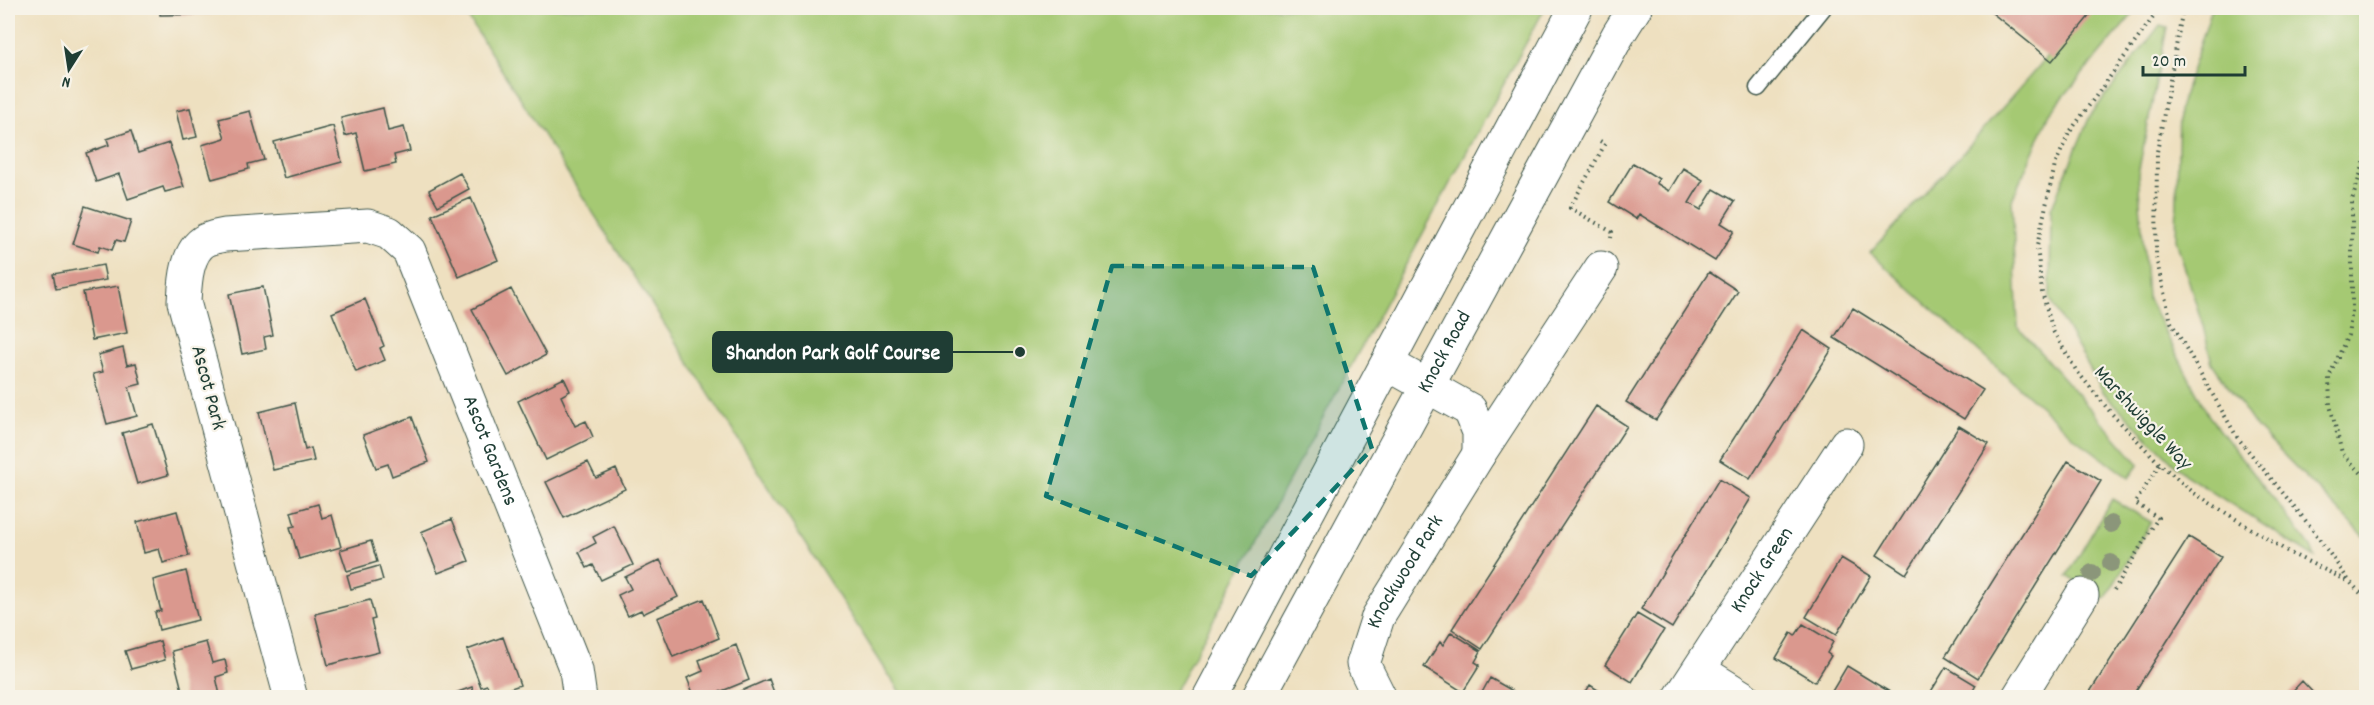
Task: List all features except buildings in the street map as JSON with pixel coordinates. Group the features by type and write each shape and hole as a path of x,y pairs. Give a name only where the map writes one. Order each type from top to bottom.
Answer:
{"main road":[{"path":"1209,698 1576,8"},
{"name":"Knock Road","path":"1258,698 1618,35 1635,8"},
{"name":"Ascot Park","path":"291,698 184,302 186,279 192,256 205,241 225,235 368,226"},
{"name":"Ascot Gardens","path":"368,226 389,233 409,251 576,670 580,698"},
{"name":"Knockwood Park","path":"1380,698 1363,663 1378,617 1479,454 1601,268"},
{"path":"1388,364 1470,410 1479,432 1479,454"},
{"name":"Knock Green","path":"1680,698 1846,444"},
{"path":"2018,698 2082,595"},
{"path":"1699,670 1744,698"}],"lane":[{"path":"1758,88 1823,8"}],"path":[{"name":"Marshwiggle Way","path":"2160,8 2069,134 2055,165 2037,246 2042,292 2054,331 2076,370 2112,414 2160,464 2194,493 2290,553 2350,582"},
{"name":"Marshwiggle Way","path":"2183,8 2157,152 2156,258 2171,322 2237,437 2310,526 2350,582 2367,598"},
{"path":"1595,139 1605,144 1570,208 1612,232 1601,268"},
{"path":"2367,156 2352,201 2352,311 2348,335 2329,377 2330,405 2342,453 2367,478"},
{"path":"2082,595 2104,607 2152,528 2157,518 2135,503 2160,464"}],"highlighted area":[{"path":"1112,266 1313,267 1372,449 1251,576 1046,496"}],"green space":[{"path":"462,8 1545,8 1171,698 903,697"},
{"path":"2090,8 2138,8 2050,113 2012,200 2018,327 2139,464 2129,478 2074,437 1870,253 1967,148"},
{"path":"2212,8 2366,8 2366,538 2257,428 2212,363 2176,240 2179,109"},
{"path":"2160,25 2167,27 2138,174 2147,297 2209,416 2311,547 2315,558 2184,474 2104,393 2050,299 2051,209 2090,116"},
{"path":"2112,499 2151,522 2105,599 2067,576"}],"place":[{"name":"Shandon Park Golf Course","path":"1020,352"}]}
